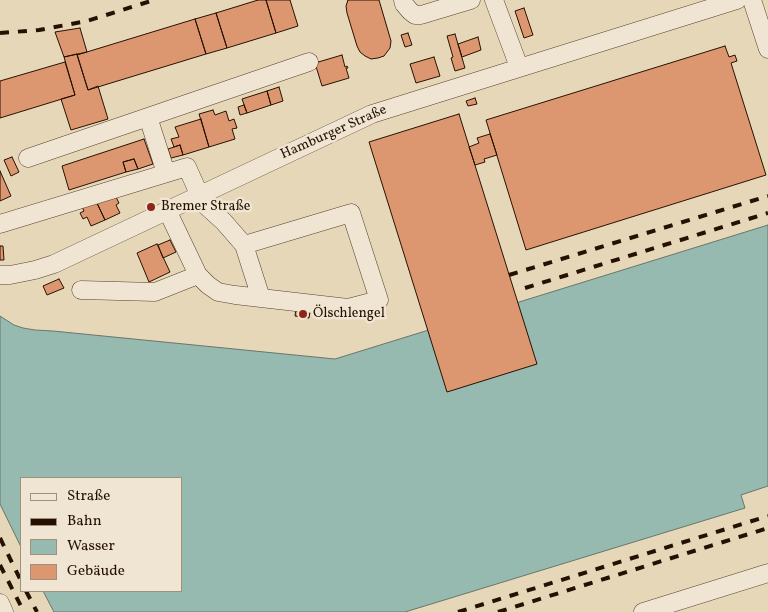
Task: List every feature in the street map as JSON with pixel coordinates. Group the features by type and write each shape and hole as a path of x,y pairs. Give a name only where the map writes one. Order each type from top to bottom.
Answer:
{"street":[{"path":"403,0 410,11 415,15 421,15 471,0"},
{"path":"494,0 519,67"},
{"name":"Hamburger Straße","path":"0,275 35,270 54,264 372,114 737,0"},
{"path":"752,0 768,50"},
{"path":"28,158 309,62"},
{"path":"148,117 166,173"},
{"path":"0,224 187,167 203,203 244,244 261,298"},
{"path":"167,210 198,275 218,292 348,308 379,300 351,213 244,244"},
{"path":"81,290 155,292 198,275"},
{"path":"644,612 768,573"},
{"path":"0,603 4,612"}],"water":[{"path":"768,225 768,486 741,495 745,508 405,612 54,612 44,592 182,592 182,477 20,477 20,545 0,504 0,316 14,325 35,330 335,359"}],"building":[{"path":"258,0 266,0 276,33 227,48 216,13"},
{"path":"266,0 290,0 298,26 276,33"},
{"path":"348,0 379,0 391,41 390,48 384,56 371,59 360,52 347,13 346,6"},
{"path":"524,8 533,35 524,38 515,11"},
{"path":"216,13 227,48 206,54 195,19"},
{"path":"195,19 206,54 88,90 77,55"},
{"path":"80,28 87,52 64,57 55,32"},
{"path":"408,33 412,45 405,47 401,35"},
{"path":"455,34 465,68 455,71 447,36"},
{"path":"478,37 481,50 462,57 458,44"},
{"path":"725,46 729,57 735,55 737,61 731,63 766,175 526,250 486,120"},
{"path":"77,54 88,90 98,86 108,119 71,130 61,99 75,95 64,57"},
{"path":"342,55 345,67 347,66 348,68 346,68 349,78 322,86 315,63"},
{"path":"434,57 440,76 416,83 410,64"},
{"path":"65,62 75,95 0,118 0,81"},
{"path":"279,87 283,101 271,105 267,91"},
{"path":"267,91 271,105 247,113 242,99"},
{"path":"475,98 477,104 468,106 466,101"},
{"path":"244,105 247,113 240,115 238,107"},
{"path":"213,110 215,115 226,111 229,121 234,119 237,128 232,129 235,139 209,147 199,114"},
{"path":"459,114 537,364 447,392 369,142"},
{"path":"201,119 209,147 183,155 180,145 174,147 171,139 179,137 175,127"},
{"path":"490,134 497,155 484,159 485,162 475,165 469,147 479,143 477,138"},
{"path":"144,139 153,164 138,169 134,159 123,162 126,172 69,190 62,166"},
{"path":"180,145 183,155 171,158 168,149"},
{"path":"12,157 19,172 11,176 4,160"},
{"path":"134,159 138,169 126,172 123,162"},
{"path":"0,171 11,196 0,201"},
{"path":"116,197 119,203 116,205 120,213 105,220 96,201"},
{"path":"96,201 105,220 91,226 87,217 83,219 80,213 84,211 82,207"},
{"path":"170,240 176,252 163,258 158,245"},
{"path":"157,244 170,272 149,282 137,253"},
{"path":"0,246 3,246 4,260 0,260"},
{"path":"59,279 64,288 47,295 43,286"},
{"name":"Ölschlengel","path":"296,309 310,311 309,318 295,316"}],"railway":[{"path":"0,33 39,30 87,21 154,0"},
{"path":"509,275 768,196"},
{"path":"525,288 768,213"},
{"path":"458,612 768,516"},
{"path":"498,612 768,528"},
{"path":"0,538 20,579"},
{"path":"0,565 24,612"},
{"path":"27,592 37,612"}],"place":[{"name":"Bremer Straße","path":"151,207"},
{"name":"Ölschlengel","path":"303,314"}]}
